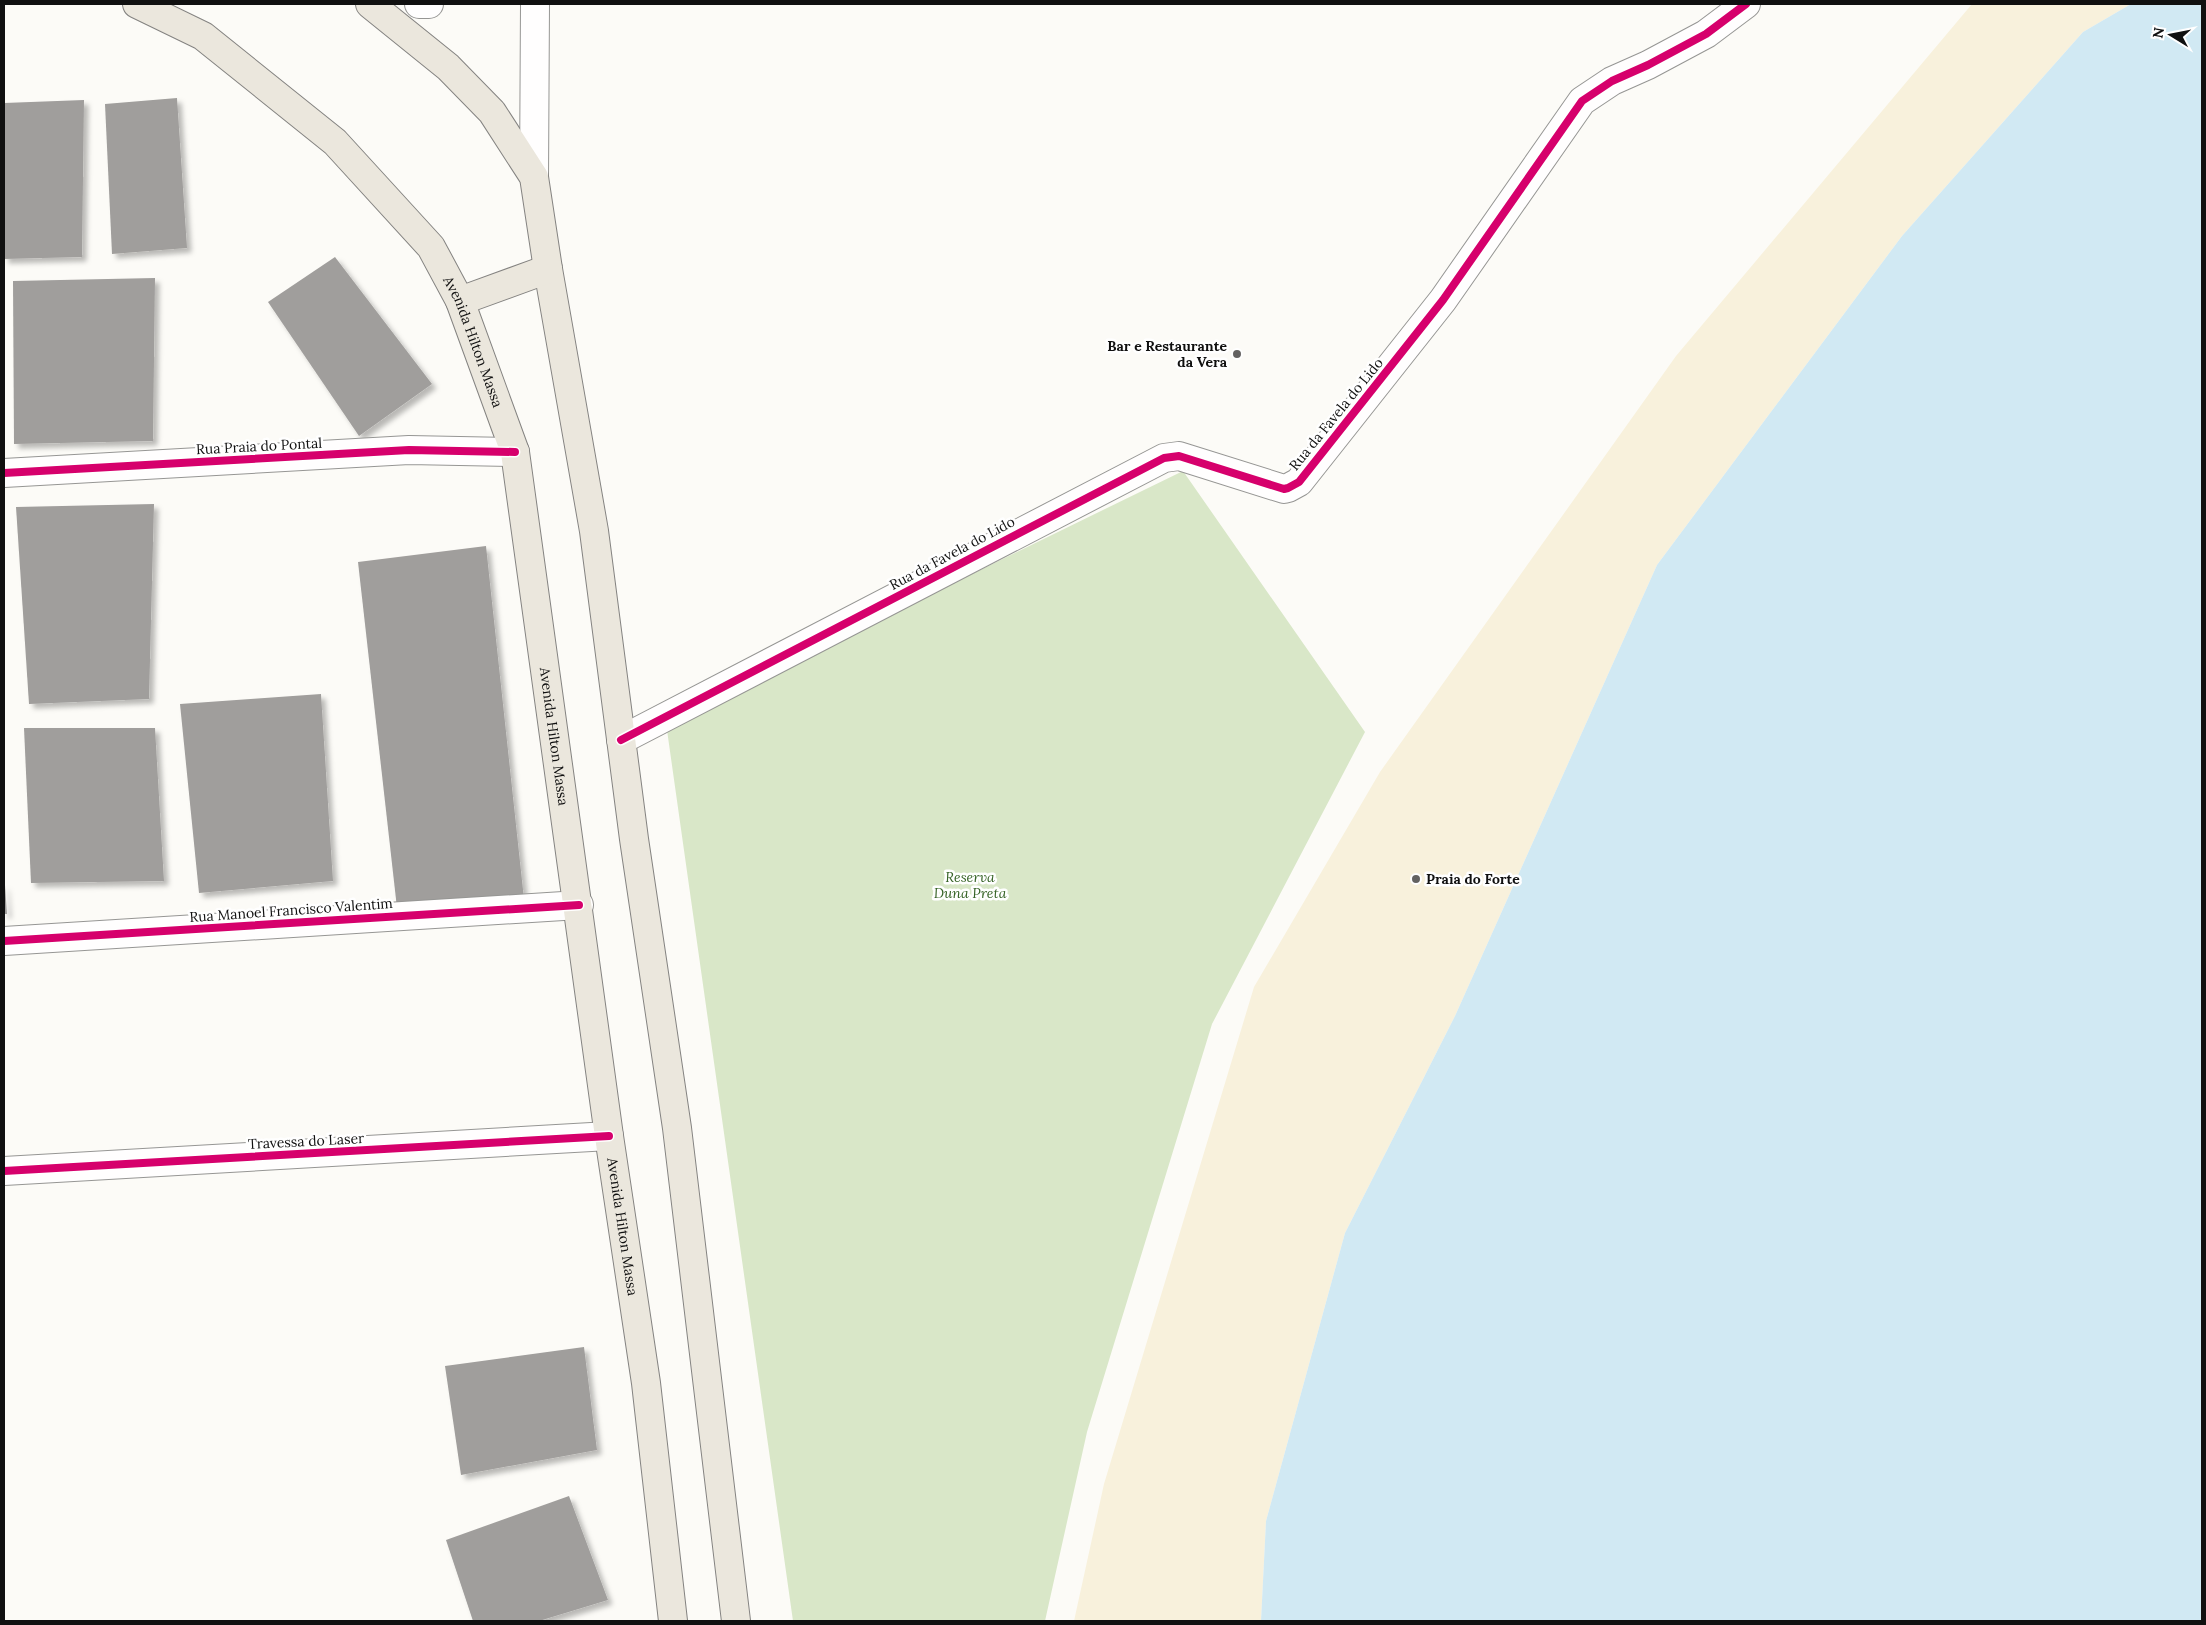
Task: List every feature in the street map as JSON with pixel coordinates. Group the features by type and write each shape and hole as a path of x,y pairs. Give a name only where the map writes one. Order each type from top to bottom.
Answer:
{"main road":[{"name":"Avenida Hilton Massa","path":"137,4 203,36 335,142 431,247 460,301 515,452 646,1383 673,1621"},
{"path":"370,4 448,67 492,112 534,177 548,269 594,531 634,839 677,1128 736,1621"},
{"path":"460,301 548,269"}],"street":[{"path":"420,4 429,4"},
{"path":"534,177 536,4"},
{"name":"Rua da Favela do Lido","path":"621,740 1164,458 1179,456 1284,488 1299,482 1443,300 1582,101 1612,81 1648,65 1706,34 1746,4"},
{"name":"Rua Praia do Pontal","path":"4,473 409,450 515,452"},
{"name":"Rua Manoel Francisco Valentim","path":"4,941 579,905"},
{"name":"Travessa do Laser","path":"4,1172 610,1136"}],"green space":[{"name":"Reserva Duna Preta","path":"1183,471 1365,732 1212,1024 1087,1432 1045,1621 793,1621 666,723"}],"sand":[{"name":"Praia do Forte","path":"1972,4 2131,4 2083,32 1902,236 1657,565 1455,1016 1345,1233 1266,1521 1261,1621 1074,1621 1104,1484 1254,987 1380,772 1676,356"}],"water":[{"path":"2131,4 2202,4 2202,1621 1261,1621 1266,1521 1345,1233 1455,1016 1657,565 1902,236 2083,32"}],"building":[{"path":"177,98 187,248 112,254 105,104"},
{"path":"84,100 82,257 4,259 4,103"},
{"path":"335,257 432,384 359,436 268,302"},
{"path":"155,278 153,441 14,444 13,281"},
{"path":"154,504 149,699 29,704 16,507"},
{"path":"486,546 524,899 397,908 358,562"},
{"path":"321,694 333,881 199,893 180,704"},
{"path":"24,728 155,728 164,881 31,883"},
{"path":"5,885 7,914 4,914"},
{"path":"584,1347 597,1450 461,1475 445,1366"},
{"path":"569,1496 608,1600 539,1621 473,1621 446,1540"}],"cycle path":[{"path":"621,740 1164,458 1179,456 1284,489 1299,482 1443,300 1582,101 1612,81 1648,65 1706,34 1746,4"},
{"path":"4,473 409,450 515,452"},
{"path":"4,941 579,905"},
{"path":"4,1171 609,1136"}],"place":[{"name":"Bar e Restaurante da Vera","path":"1237,354"},
{"name":"Praia do Forte","path":"1416,879"}]}
